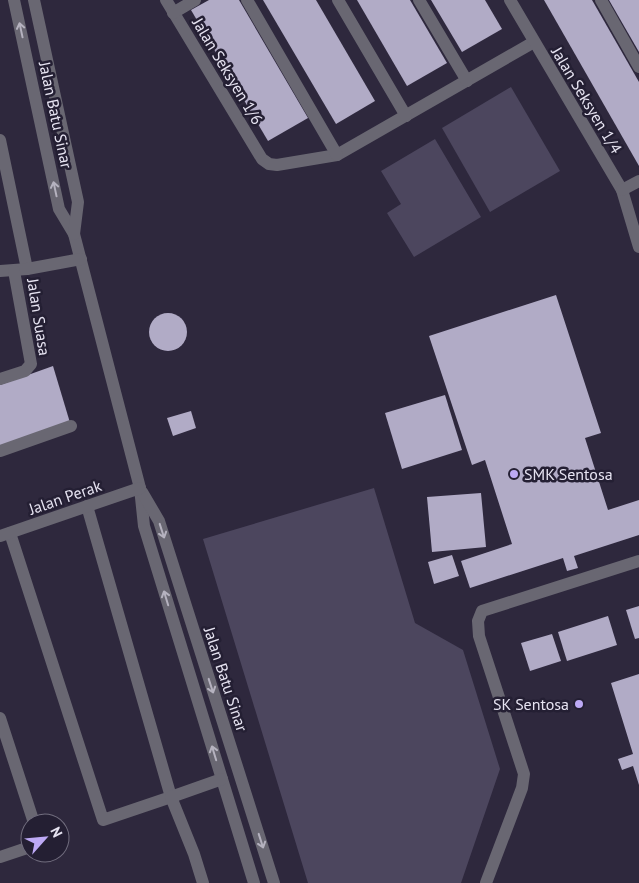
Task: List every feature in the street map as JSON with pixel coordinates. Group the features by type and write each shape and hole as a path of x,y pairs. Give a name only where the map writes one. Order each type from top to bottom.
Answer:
{"street":[{"name":"Jalan Batu Sinar","path":"14,0 60,209 74,234 140,488 144,526 254,883"},
{"name":"Jalan Batu Sinar","path":"34,0 78,202 74,234"},
{"name":"Jalan Seksyen 1/6","path":"166,0 262,159 270,164 278,165 338,155"},
{"path":"173,13 195,0"},
{"path":"246,0 338,155 534,42"},
{"path":"338,0 406,116"},
{"path":"419,0 467,81"},
{"name":"Jalan Seksyen 1/4","path":"510,0 622,190 639,247"},
{"path":"601,0 639,67"},
{"path":"0,140 21,270"},
{"path":"622,190 639,181"},
{"path":"0,270 21,270 80,259"},
{"name":"Jalan Suasa","path":"0,379 25,371 31,364 21,270"},
{"path":"0,451 71,426"},
{"name":"Jalan Batu Sinar","path":"140,488 159,521 274,883"},
{"name":"Jalan Perak","path":"5,535 140,488"},
{"path":"87,506 171,797 194,854 203,883"},
{"path":"5,535 103,820 222,779"},
{"path":"486,883 522,788 524,774 479,636 478,621 482,611 639,561"},
{"path":"0,718 31,813"},
{"path":"0,857 20,850"}],"shaded area":[{"path":"511,87 560,171 490,212 442,128"},
{"path":"435,139 481,217 414,257 387,213 401,204 381,171"},
{"path":"374,488 415,623 463,650 500,769 461,883 308,883 203,539"}],"building":[{"path":"209,0 239,0 308,118 268,141 191,10"},
{"path":"263,0 316,0 375,101 336,124"},
{"path":"357,0 410,0 447,63 407,86"},
{"path":"431,0 485,0 502,29 462,52"},
{"path":"544,0 592,0 639,82 639,166"},
{"path":"609,0 639,0 639,52"},
{"path":"556,295 601,433 585,438 608,510 639,500 639,535 574,556 578,568 567,571 563,558 470,588 461,561 512,544 485,460 472,465 429,336"},
{"path":"168,313 182,318 187,332 182,346 168,351 154,346 149,332 154,318"},
{"path":"53,366 71,426 0,451 0,385"},
{"path":"445,395 462,450 402,469 385,413"},
{"path":"191,411 196,428 173,436 167,418"},
{"path":"481,493 486,547 432,552 427,497"},
{"path":"452,555 459,576 434,584 428,562"},
{"path":"639,606 639,638 635,639 626,610"},
{"path":"608,616 617,645 567,661 558,632"},
{"path":"552,634 561,661 530,671 521,643"},
{"path":"639,674 639,785 633,766 622,770 618,759 633,754 611,683"}],"place":[{"name":"SMK Sentosa","path":"514,474"},
{"name":"SK Sentosa","path":"579,704"}]}
